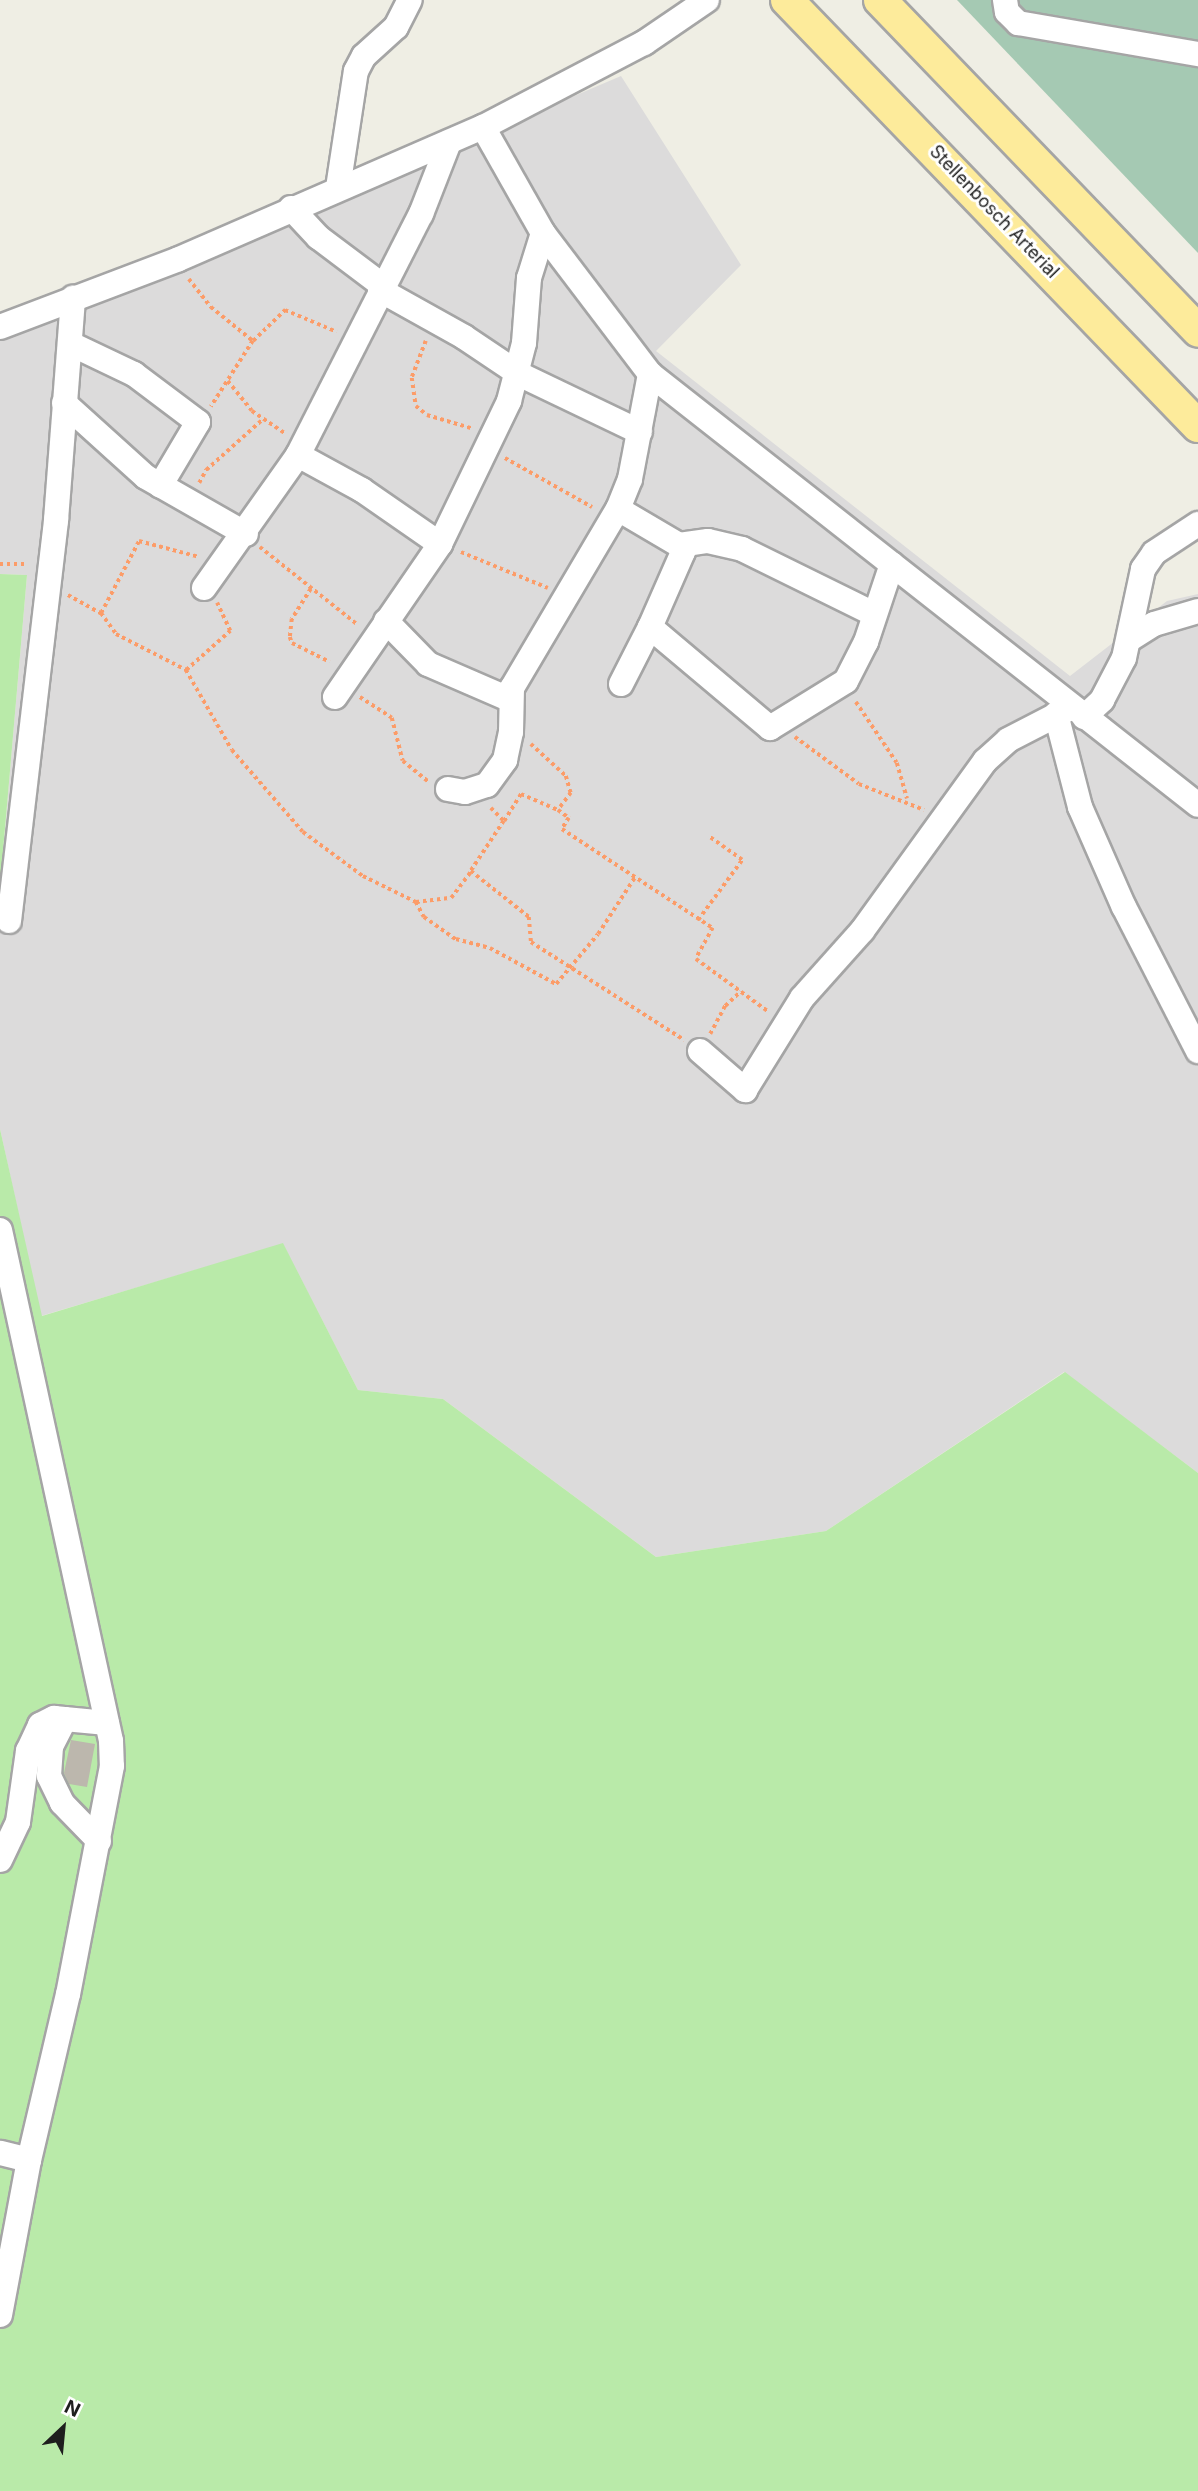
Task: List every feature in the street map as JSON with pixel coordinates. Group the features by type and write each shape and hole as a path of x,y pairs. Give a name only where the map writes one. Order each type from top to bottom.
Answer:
{"main road":[{"name":"Stellenbosch Arterial","path":"788,0 1198,426"},
{"path":"880,0 1198,331"}],"street":[{"path":"338,188 356,71 365,56 397,27 410,0"},
{"path":"0,327 179,259 291,208 483,127 644,43 707,0"},
{"path":"1005,0 1007,12 1017,23 1198,54"},
{"path":"483,127 543,233 650,374 892,564 1071,713 1198,805"},
{"path":"204,588 246,534 300,449 426,202 449,142"},
{"path":"291,208 318,237 381,287 519,374 640,432"},
{"path":"335,697 439,544 491,440 519,374 528,278 543,233"},
{"path":"9,921 49,574 73,298"},
{"path":"71,344 134,374 198,422 160,486"},
{"path":"448,789 477,789 499,772 511,732 509,699 517,677 568,598 618,509 640,432 650,374"},
{"path":"64,403 160,486 246,534"},
{"path":"300,449 439,544"},
{"path":"618,509 680,545 708,541 742,549 874,614"},
{"path":"700,1051 745,1090 822,971 862,931 970,780 1008,740 1071,713 1115,679 1130,639 1143,569 1154,553 1198,524"},
{"path":"621,684 683,561 680,545"},
{"path":"650,627 770,728 838,687 856,665 892,564"},
{"path":"1130,639 1154,624 1198,611"},
{"path":"380,630 428,664 509,699"},
{"path":"1071,713 1080,807 1124,907 1198,1051"},
{"path":"0,1230 107,1723 112,1766 99,1841 29,2160 0,2315"},
{"path":"0,1860 23,1807 24,1766 33,1736 46,1721 65,1719 107,1723"},
{"path":"65,1719 51,1747 49,1776 62,1803 99,1841"},
{"path":"0,2153 29,2160"}],"path":[{"path":"179,259 211,307 253,341"},
{"path":"198,422 228,382 253,341 278,314 292,309 355,341"},
{"path":"436,320 412,378 416,406 427,415 491,440 586,505 618,509"},
{"path":"228,382 262,420 300,449"},
{"path":"184,499 195,490 206,470 262,420"},
{"path":"246,534 311,589 380,630"},
{"path":"101,613 139,541 221,565"},
{"path":"439,544 568,598"},
{"path":"0,564 49,574 101,613 116,634 186,670 232,750 303,832 363,876 416,902 451,898 522,794 558,810 569,818 562,829 713,928 696,959 787,1023"},
{"path":"186,670 230,631 222,608 204,588"},
{"path":"311,589 292,619 292,643 351,673 357,695 392,718 403,761 432,785 448,789"},
{"path":"838,687 861,707 897,763 908,801"},
{"path":"770,728 794,737 859,784 908,801 943,820"},
{"path":"511,732 538,748 566,776 571,793 558,810"},
{"path":"477,789 504,821"},
{"path":"698,920 742,860 710,838"},
{"path":"471,872 529,917 531,942 700,1051 725,1006 740,992"},
{"path":"416,902 424,917 456,939 489,948 556,985 571,969 635,877"}],"shaded area":[{"path":"621,76 741,265 656,351 1070,676 1167,601 1198,594 1198,1473 1064,1372 826,1531 656,1557 443,1399 358,1390 283,1244 41,1316 0,1129 0,886 27,575 0,574 0,341"}],"green space":[{"path":"957,0 1198,0 1198,253"},
{"path":"0,574 27,575 0,886"},
{"path":"0,1129 42,1316 283,1243 358,1390 443,1399 656,1557 826,1531 1065,1372 1198,1473 1198,2491 0,2491"}],"building":[{"path":"71,1740 95,1744 87,1787 69,1784 64,1773"}]}
